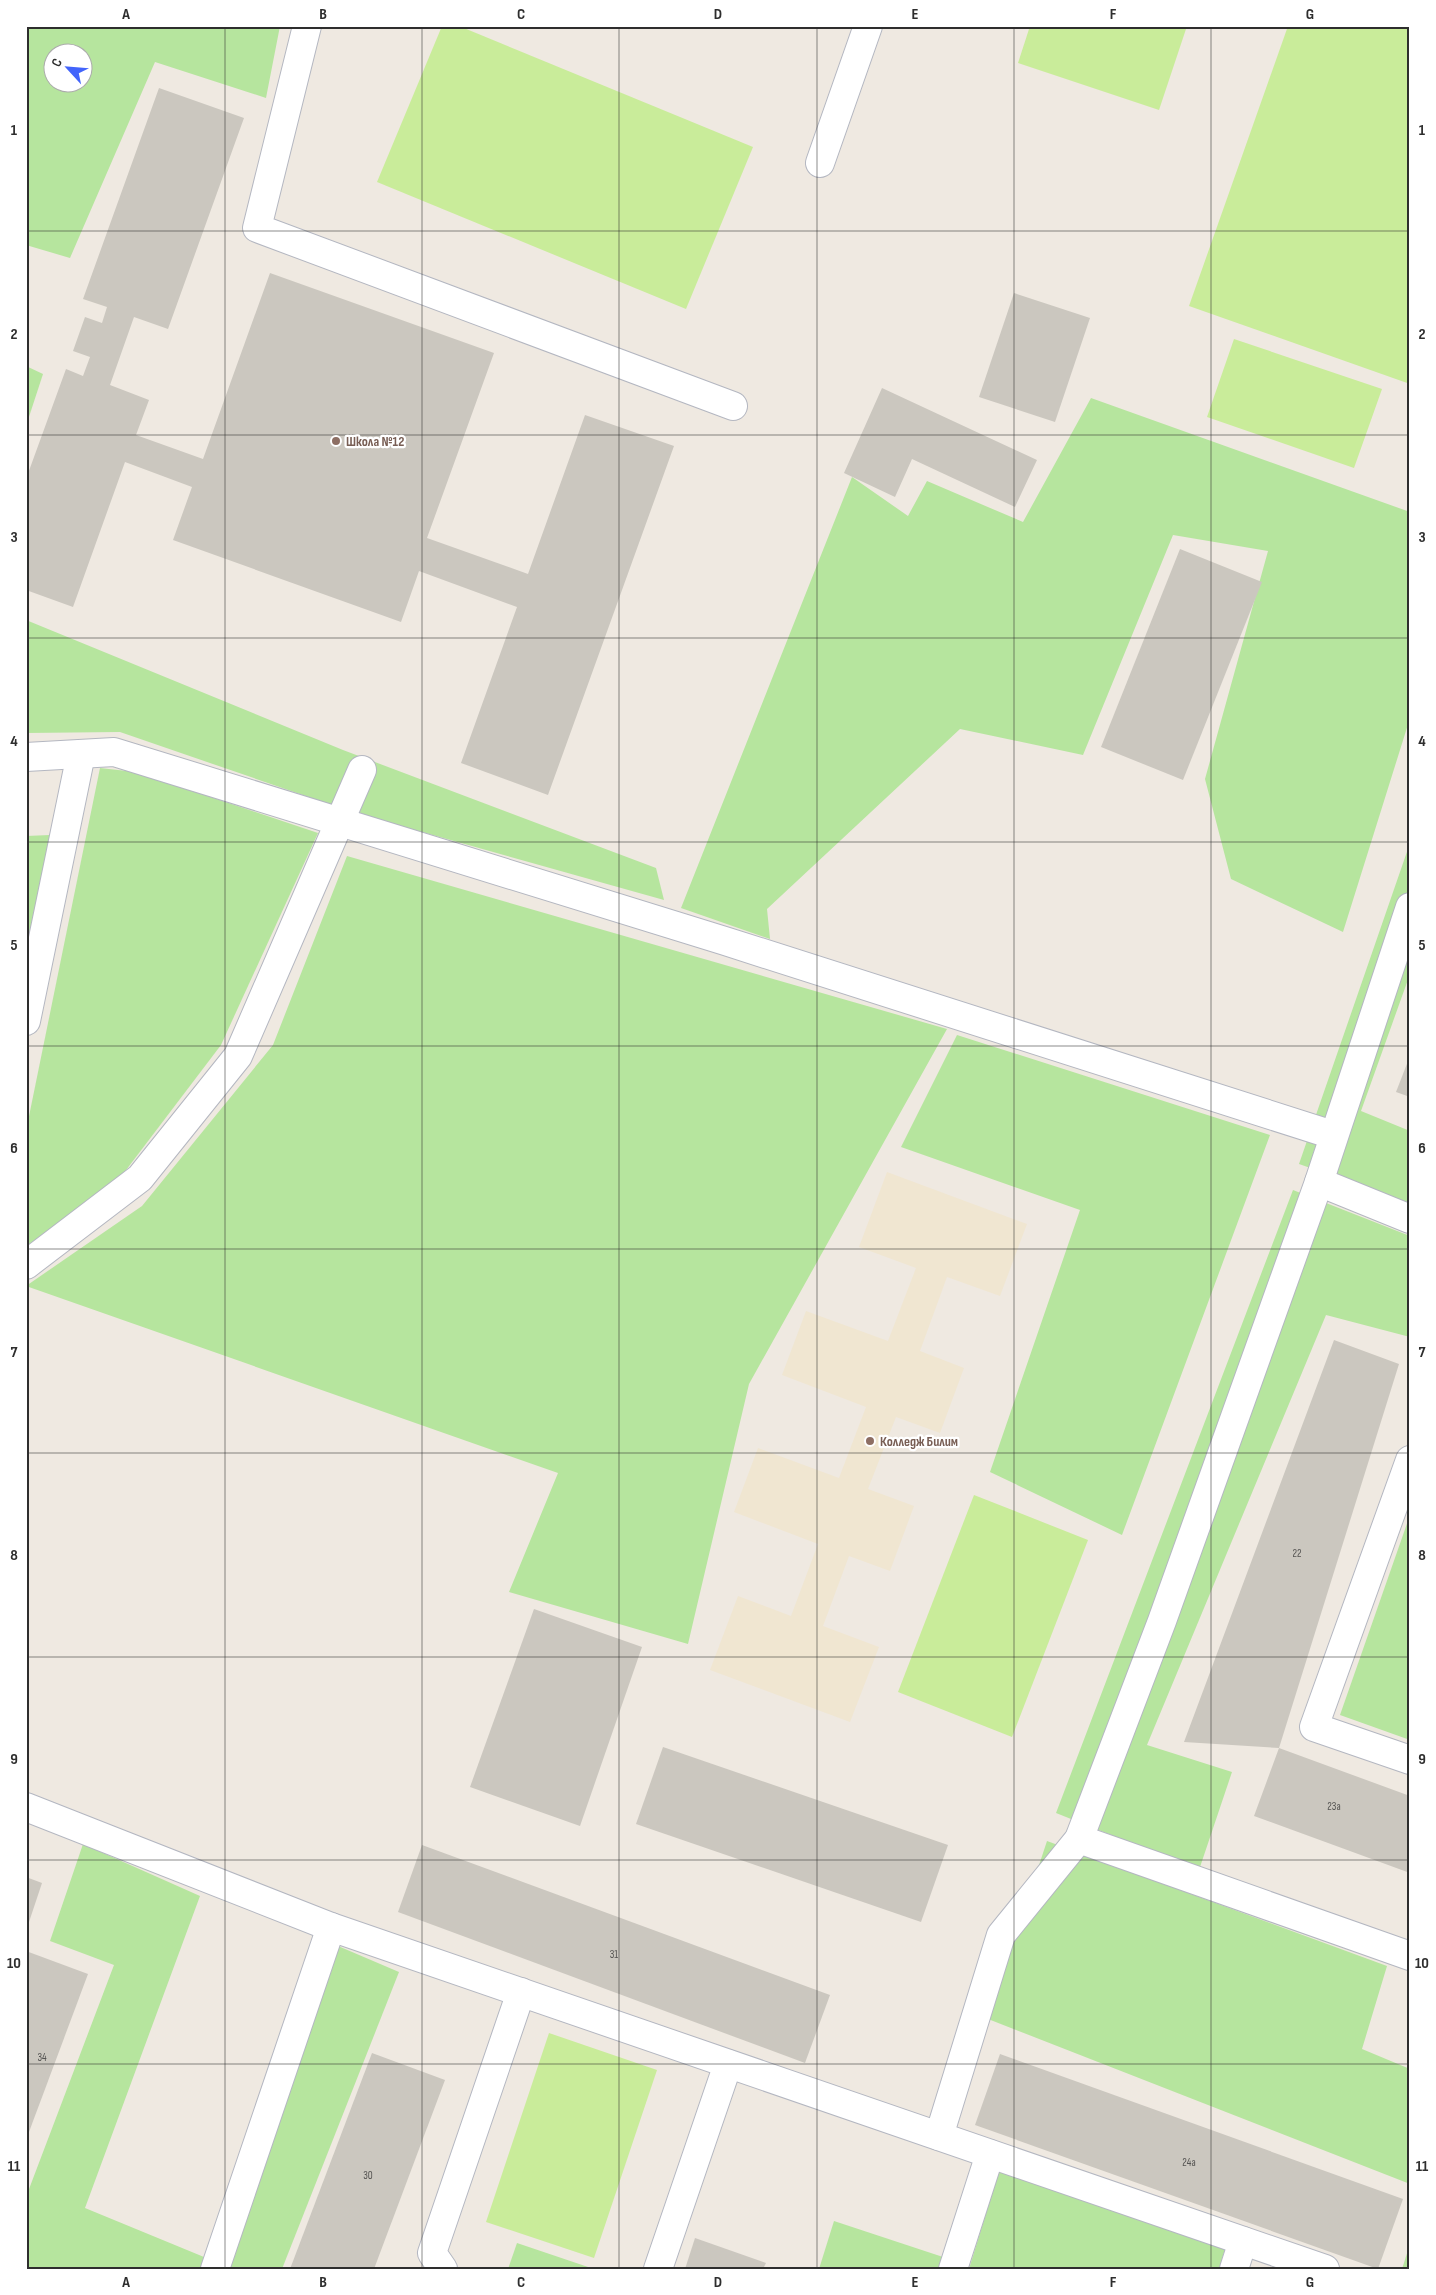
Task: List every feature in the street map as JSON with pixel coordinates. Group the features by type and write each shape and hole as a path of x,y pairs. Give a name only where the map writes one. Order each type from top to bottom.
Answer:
{"street":[{"path":"307,26 257,228 733,406"},
{"path":"820,163 868,26"},
{"path":"26,757 114,752 715,938 1333,1135"},
{"path":"26,1021 81,754"},
{"path":"26,1265 140,1178 238,1056 362,770"},
{"path":"939,2136 1001,1935 1079,1839 1162,1621 1319,1182 1410,907"},
{"path":"1319,1182 1410,1219"},
{"path":"1410,1460 1314,1727 1410,1760"},
{"path":"26,1807 330,1928 1325,2269"},
{"path":"1079,1839 1410,1956"},
{"path":"215,2269 330,1928"},
{"path":"443,2269 432,2253 521,1992"},
{"path":"658,2269 728,2064"},
{"path":"953,2269 990,2154"},
{"path":"1234,2269 1243,2241"}],"shaded area":[{"name":"Колледж Билим","path":"887,1172 1027,1224 1000,1296 947,1277 920,1351 964,1368 940,1433 896,1417 868,1489 914,1506 890,1571 849,1556 823,1626 879,1647 850,1722 710,1670 738,1596 791,1616 818,1544 734,1512 758,1448 839,1478 866,1407 782,1375 806,1311 888,1341 916,1268 859,1247"}],"green space":[{"path":"26,26 280,26 266,98 155,62 70,258 26,245"},
{"path":"442,26 459,26 753,147 686,309 377,182"},
{"path":"1030,26 1187,26 1159,110 1018,63"},
{"path":"1288,26 1410,26 1410,384 1189,306"},
{"path":"1234,339 1382,389 1354,468 1207,417"},
{"path":"26,366 43,374 26,426"},
{"path":"1091,398 1410,512 1410,718 1343,932 1231,879 1205,779 1268,551 1173,535 1083,755 960,729 767,909 770,939 681,908 852,477 908,516 927,481 1023,522"},
{"path":"26,620 343,750 656,868 664,900 358,814 120,732 26,733"},
{"path":"100,768 136,772 318,833 221,1045 120,1178 26,1247 26,1131"},
{"path":"50,835 26,950 26,836"},
{"path":"1410,843 1410,974 1361,1111 1410,1131 1410,1203 1299,1164"},
{"path":"347,856 947,1029 749,1384 688,1644 509,1592 558,1473 26,1286 142,1206 273,1045"},
{"path":"957,1035 1270,1135 1122,1535 990,1472 1080,1210 901,1147"},
{"path":"1293,1190 1410,1236 1410,1337 1326,1315 1147,1745 1232,1772 1199,1870 1056,1813"},
{"path":"974,1495 1088,1540 1012,1737 898,1692"},
{"path":"1410,1515 1410,1740 1340,1715"},
{"path":"1047,1841 1387,1966 1362,2049 1410,2069 1410,2184 988,2019"},
{"path":"83,1844 200,1896 85,2208 204,2257 200,2269 26,2269 26,2197 114,1965 50,1941"},
{"path":"338,1946 399,1972 282,2269 225,2269"},
{"path":"549,2033 657,2070 594,2258 486,2222"},
{"path":"999,2171 1226,2246 1219,2269 969,2269"},
{"path":"834,2221 943,2257 939,2269 819,2269"},
{"path":"517,2243 594,2269 508,2269"},
{"path":"1410,2244 1410,2269 1402,2269"}],"building":[{"name":"Школа №12","path":"159,88 244,118 168,329 134,317 110,385 149,400 136,435 203,459 270,273 494,353 427,538 528,574 585,415 674,446 548,795 461,763 517,607 419,571 401,622 173,540 192,487 125,462 73,607 26,590 26,479 66,369 83,376 90,357 73,351 85,317 102,323 107,307 83,299"},
{"path":"1014,293 1090,318 1055,422 979,397"},
{"path":"882,388 1037,460 1015,507 912,459 895,497 844,473"},
{"path":"1180,549 1262,582 1183,780 1101,747"},
{"path":"1410,1056 1410,1097 1396,1092"},
{"path":"1334,1340 1399,1364 1279,1748 1184,1742"},
{"path":"534,1609 642,1647 580,1826 470,1787"},
{"path":"663,1747 948,1845 921,1922 636,1824"},
{"path":"1279,1748 1410,1796 1410,1873 1254,1816"},
{"path":"422,1845 830,1995 805,2063 398,1912"},
{"path":"26,1877 42,1883 27,1928 26,1928"},
{"path":"26,1951 88,1974 26,2140"},
{"path":"372,2053 445,2080 374,2269 290,2269"},
{"path":"1000,2054 1403,2199 1378,2269 975,2125"},
{"path":"695,2238 766,2263 763,2269 685,2269"}],"place":[{"name":"Школа №12","path":"336,441"},
{"name":"Колледж Билим","path":"870,1441"}]}
